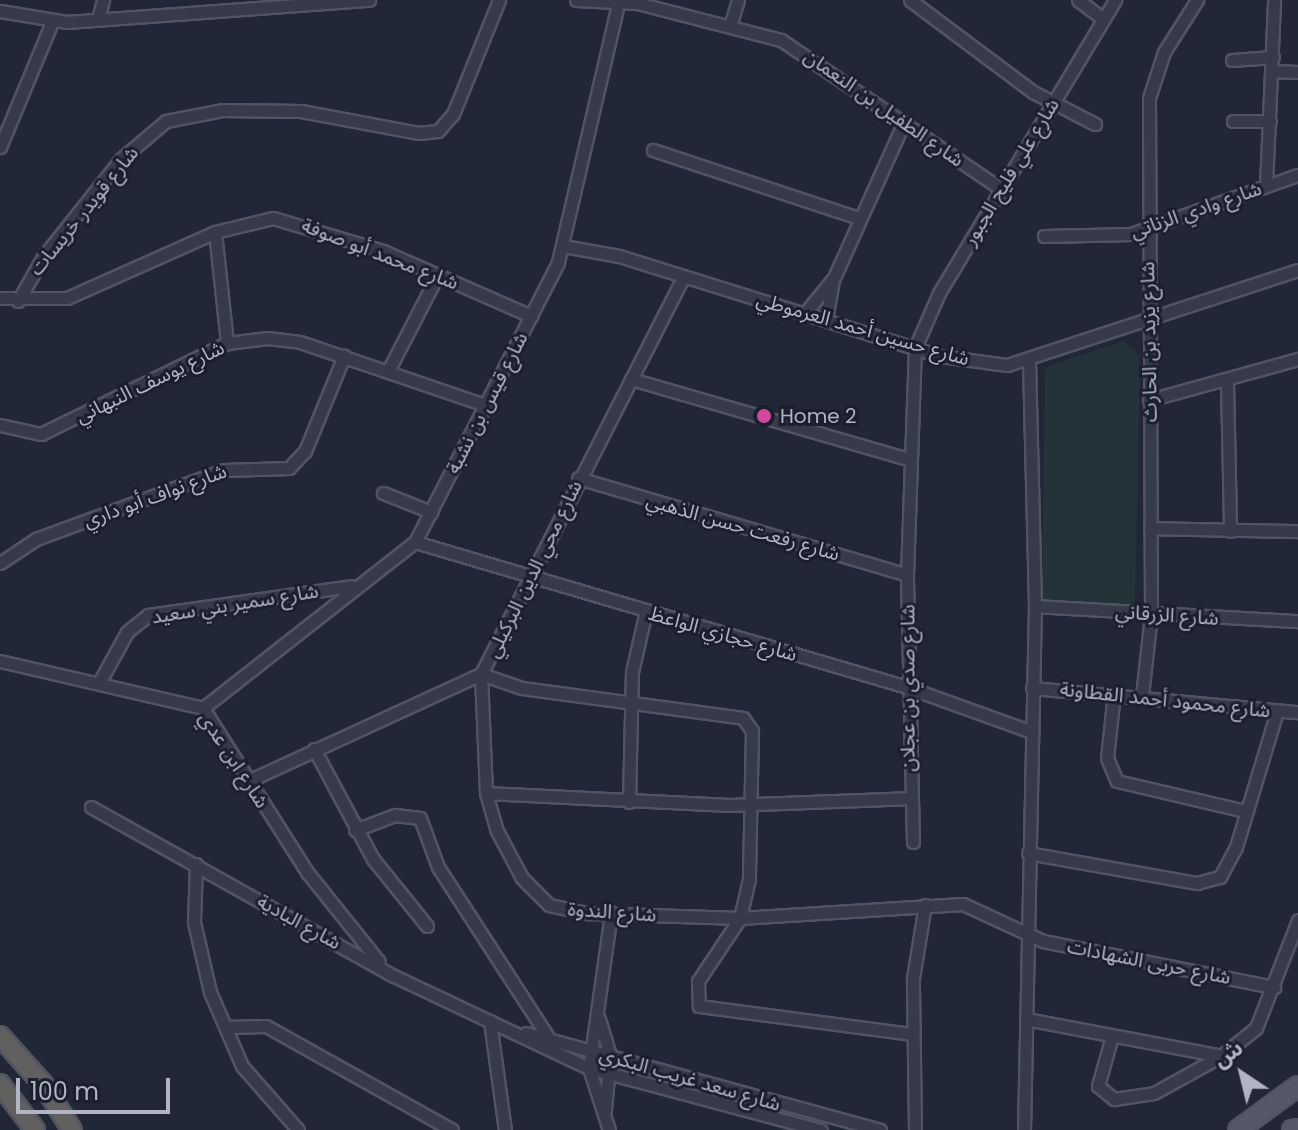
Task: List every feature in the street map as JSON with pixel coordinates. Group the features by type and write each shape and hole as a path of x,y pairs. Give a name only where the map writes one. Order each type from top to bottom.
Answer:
{"highway":[{"path":"0,1036 43,1084 72,1130"},
{"path":"0,1084 35,1130"}],"main road":[{"path":"1238,1130 1298,1086"}],"street":[{"path":"98,19 103,0"},
{"path":"0,11 52,22 369,0"},
{"name":"شارع قويدر خريسات","path":"18,301 43,257 121,159 166,121 222,110 301,111 418,133 438,131 453,114 499,0"},
{"name":"شارع الطفيل بن النعمان","path":"576,0 618,1 731,23 804,51 1000,188"},
{"path":"731,23 738,0"},
{"path":"910,0 1033,92 1095,124"},
{"path":"1078,0 1103,19"},
{"name":"شارع علي فليح الجبور","path":"915,348 939,293 1115,0"},
{"name":"شارع يزيد بن الحارث","path":"1142,696 1151,614 1148,227 1152,82 1197,0"},
{"path":"1266,186 1274,0"},
{"name":"شارع قيس بن نشبة","path":"203,708 355,585 415,542 531,316 563,246 618,1"},
{"path":"0,147 52,22"},
{"path":"1232,60 1273,57"},
{"path":"1272,71 1298,72"},
{"path":"1233,121 1270,121"},
{"path":"826,320 833,280 904,122"},
{"path":"653,150 859,218"},
{"name":"شارع وادي الزناتي","path":"1044,236 1117,236 1298,175"},
{"name":"شارع محمد أبو صوفة","path":"0,298 18,301 67,298 215,232 261,218 302,222 531,316"},
{"path":"215,232 227,343"},
{"name":"شارع حسين أحمد العرموطي","path":"563,246 806,312 915,348 970,362 1029,362 1298,270"},
{"path":"388,371 437,276"},
{"name":"شارع محي الدين البركيلي","path":"248,781 481,674 526,576 683,278"},
{"path":"806,312 833,280"},
{"name":"شارع يوسف النبهاني","path":"0,425 27,434 52,430 227,343 300,342 485,405"},
{"name":"شارع صدي بن عجلان","path":"486,793 629,802 752,805 909,798 908,459 915,348"},
{"name":"شارع نواف أبو داري","path":"0,563 36,539 224,470 289,468 305,451 344,356"},
{"path":"1149,400 1227,382 1298,359"},
{"path":"1024,1130 1021,1117 1026,1019 1029,731 1035,606 1029,362"},
{"path":"631,379 908,459"},
{"path":"1227,382 1230,531"},
{"name":"شارع رفعت حسن الذهبي","path":"578,478 907,575"},
{"path":"383,493 431,512"},
{"path":"1150,528 1298,531"},
{"name":"شارع حجازي الواعظ","path":"415,542 907,687 1029,731"},
{"name":"شارع سمير بني سعيد","path":"100,681 127,632 148,615 355,585"},
{"name":"شارع الزرقاني","path":"1035,606 1298,621"},
{"path":"629,802 635,652 646,611"},
{"name":"شارع ابن عدي","path":"0,661 100,681 203,708 334,911 394,976"},
{"path":"481,674 522,688 743,718 752,731 752,805 740,918 698,981 699,1006 911,1034"},
{"name":"شارع الندوة","path":"481,674 486,793 509,857 535,893 565,910 740,918 963,904 1025,935"},
{"name":"شارع محمود أحمد القطاونة","path":"1032,688 1298,712"},
{"path":"1114,693 1107,758 1117,781 1245,811"},
{"path":"1028,853 1209,881 1228,866 1277,711"},
{"path":"314,749 355,830 427,926"},
{"path":"909,798 913,842"},
{"name":"شارع البادية","path":"91,807 394,976 511,1030"},
{"path":"355,830 395,815 420,818 438,867 548,1037"},
{"path":"196,864 194,922 210,992 242,1066 298,1130"},
{"path":"915,1130 911,1034 916,942 925,905"},
{"path":"609,1130 589,1068 590,1050 599,1019 611,913"},
{"path":"1112,1036 1098,1086 1114,1099 1154,1093 1221,1056 1256,1028 1293,949 1298,920"},
{"name":"شارع حربى الشهادات","path":"1025,935 1274,987"},
{"path":"599,1019 610,1055 605,1110"},
{"path":"1026,1019 1221,1056"},
{"path":"490,1021 505,1130"},
{"path":"226,1027 266,1026 452,1130"},
{"name":"شارع سعد غريب البكري","path":"511,1030 548,1037 771,1102 880,1130"},
{"name":"شارع سعد غريب البكري","path":"511,1030 589,1068 821,1130"},
{"path":"767,1115 771,1102"},
{"path":"1015,1130 1021,1117"}],"shaded area":[{"path":"1124,341 1139,356 1140,370 1135,605 1042,600 1045,374 1048,366"}],"place":[{"name":"Home 2","path":"764,416"}]}
